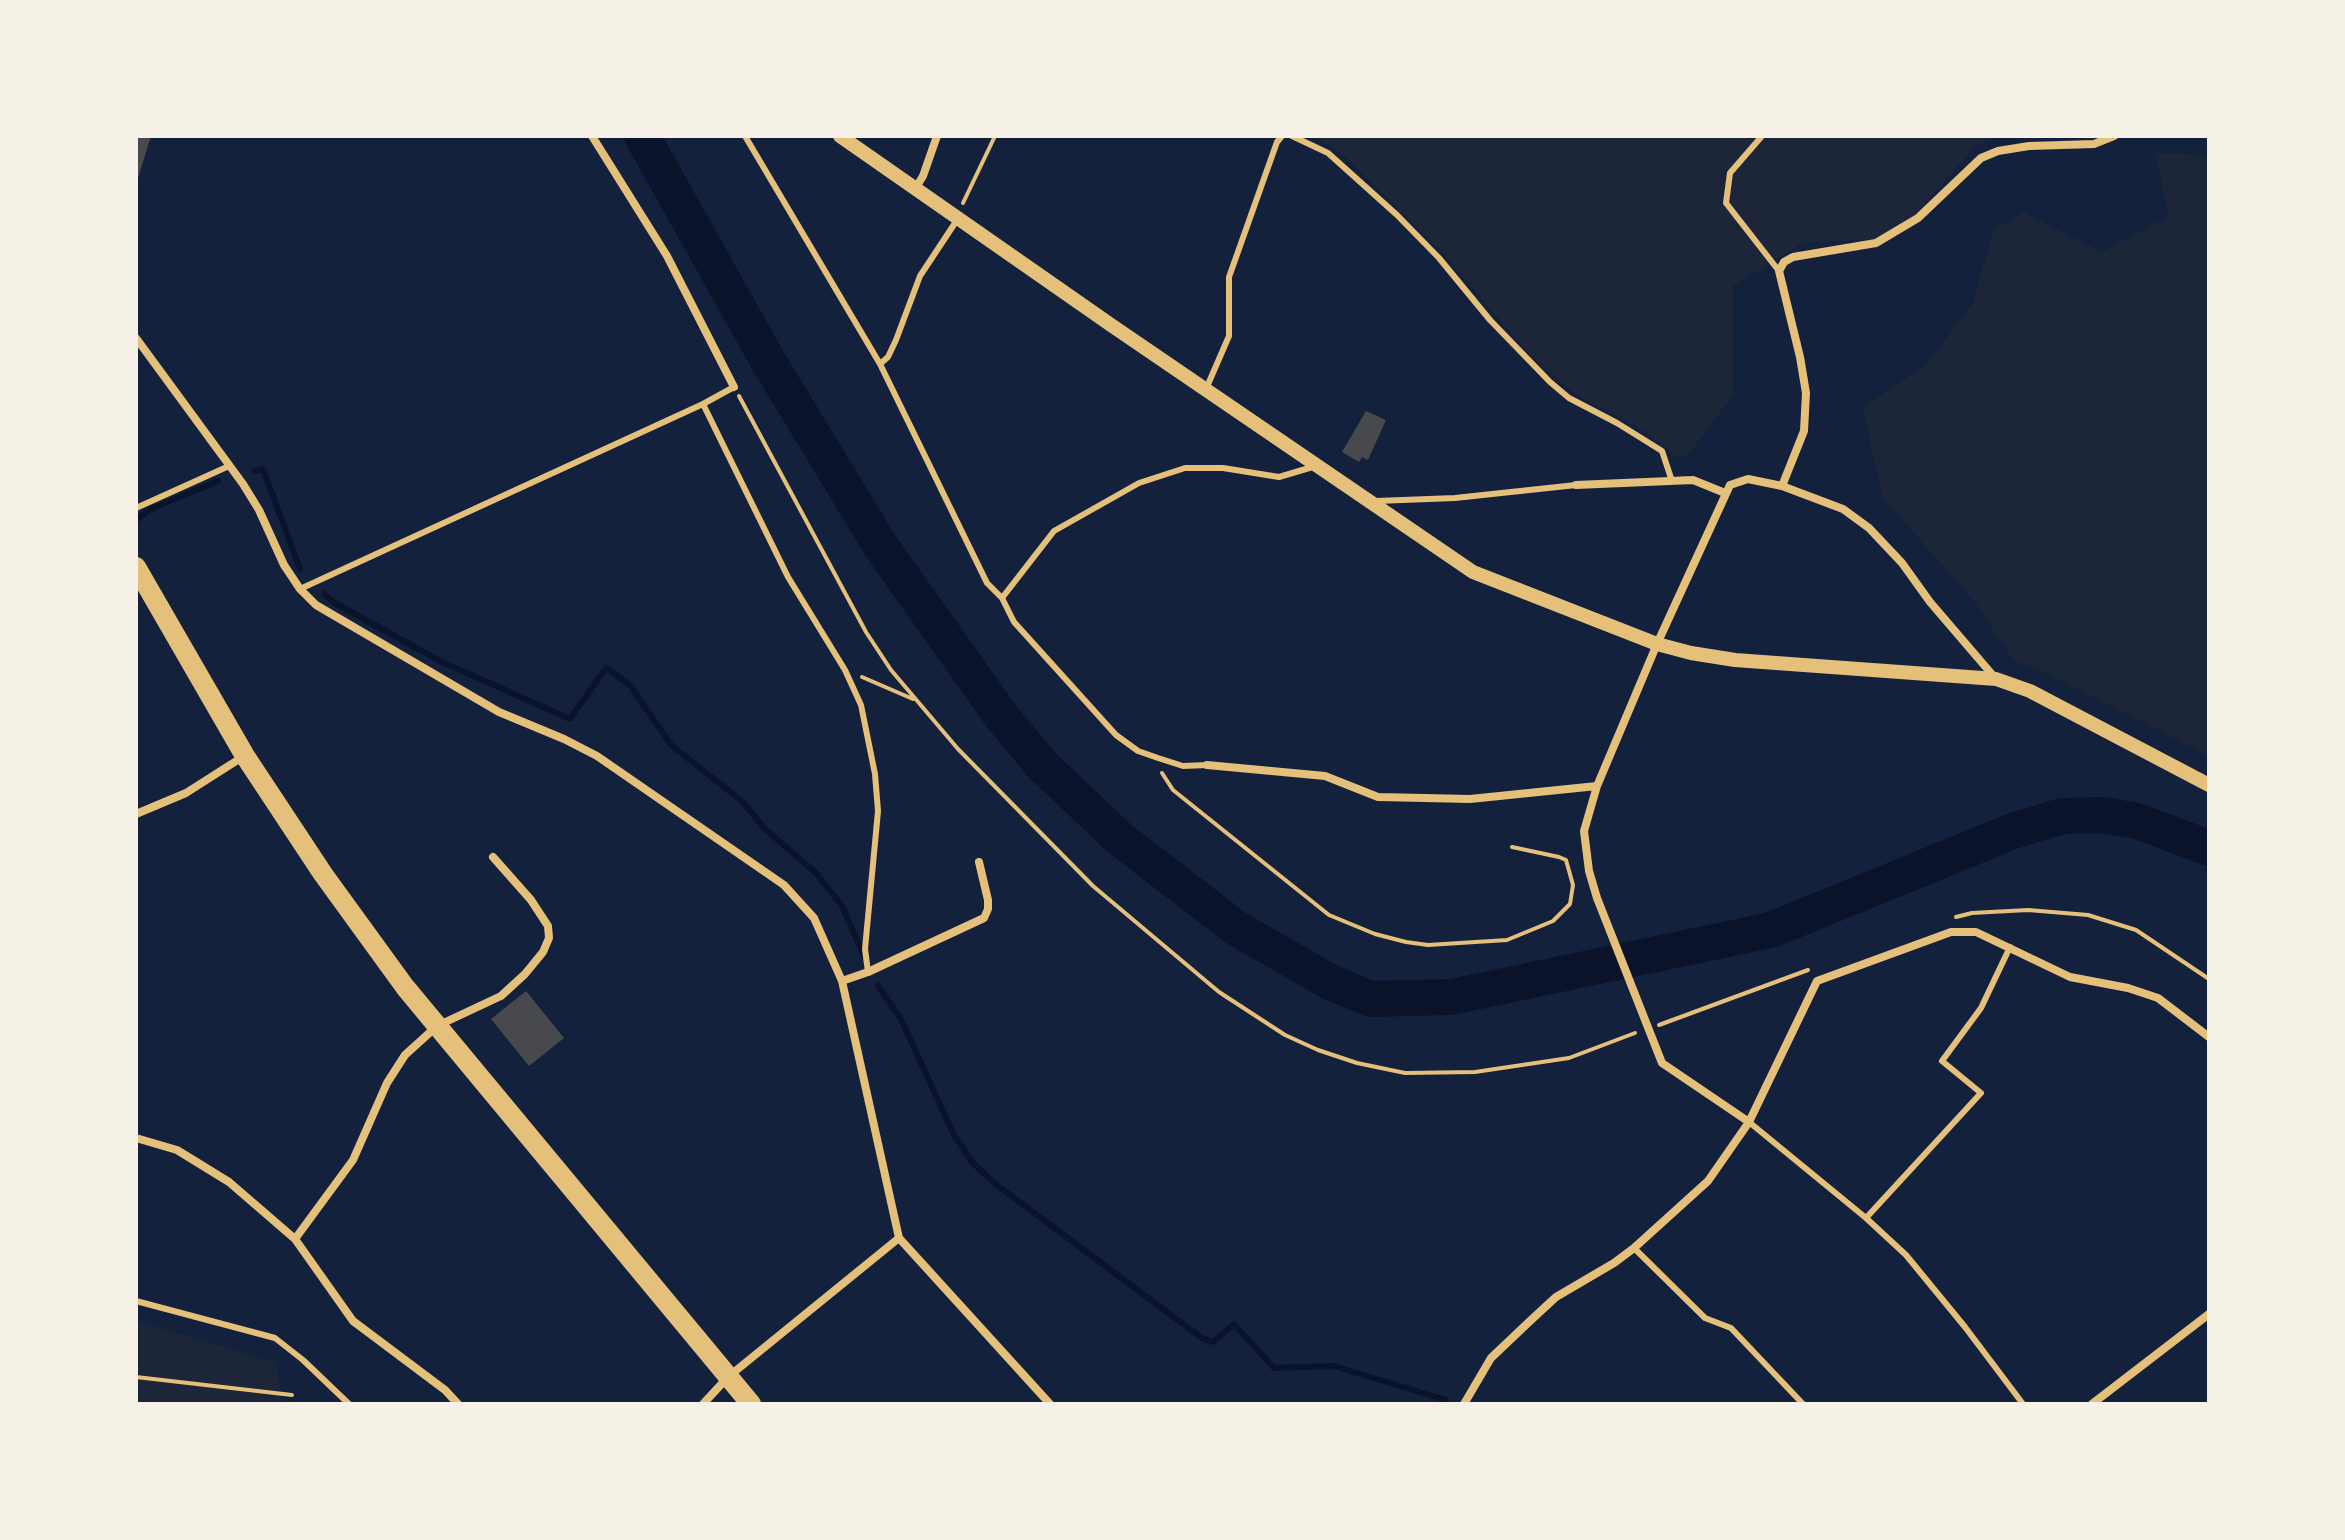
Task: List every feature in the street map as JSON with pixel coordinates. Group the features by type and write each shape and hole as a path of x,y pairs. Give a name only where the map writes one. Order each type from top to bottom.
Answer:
{"main road":[{"path":"136,567 245,756 323,874 437,1026 751,1404"}],"street":[{"path":"592,136 667,256 734,387"},
{"path":"840,136 915,189 960,212 1206,389 1473,572 1657,644 1691,653 1735,660 1996,679 2030,691 2209,785"},
{"path":"915,189 923,176 937,136"},
{"path":"1782,486 1804,431 1806,393 1779,271 1784,262 1793,257 1876,243 1918,218 1981,158 1998,151 2029,146 2094,144 2114,136"},
{"path":"136,338 259,510 284,565 300,589 316,605 499,712 597,756 784,885 814,918 842,981 899,1238 1050,1404"},
{"path":"1749,1122 1662,1063 1597,898 1589,871 1584,831 1597,786 1657,644 1730,485 1748,479 1782,486 1843,509 1869,528 1902,563 1930,602 1996,679"},
{"path":"1576,485 1693,480 1725,493"},
{"path":"136,814 186,793 245,756"},
{"path":"1207,765 1325,776 1378,797 1470,799 1597,786"},
{"path":"295,1239 353,1160 387,1083 405,1055 437,1026 501,996 543,952 549,938 548,926 493,857"},
{"path":"842,981 984,918 988,900 979,862"},
{"path":"1464,1404 1491,1358 1556,1297 1634,1248 1708,1181 1749,1122 1817,981 1951,932 1976,932 2070,977 2128,988 2158,998 2209,1037"},
{"path":"136,1138 177,1150 229,1182 295,1239 353,1321 445,1390 458,1404"},
{"path":"703,1404 728,1377 899,1238"},
{"path":"2092,1404 2209,1314"}],"lane":[{"path":"745,136 880,364 987,583 1002,598 1014,622 1116,735 1138,751 1158,758 1183,766 1207,765"},
{"path":"1206,389 1229,336 1229,277 1277,142 1282,136"},
{"path":"1292,136 1328,153 1397,215 1550,382 1569,398 1662,451 1672,481"},
{"path":"1762,136 1730,173 1726,203 1779,271"},
{"path":"880,364 888,357 896,340 920,276 960,212"},
{"path":"300,589 734,387"},
{"path":"703,404 788,577 845,670 861,705 877,799 865,949 868,972"},
{"path":"1002,598 1054,531 1139,483 1185,468 1223,468 1279,477 1318,465"},
{"path":"136,508 229,466"},
{"path":"1370,501 1455,498 1576,485"},
{"path":"1866,1218 1981,1093 1942,1061 1981,1008 2010,947"},
{"path":"1749,1122 1906,1255 2023,1404"},
{"path":"1634,1248 1705,1318 1731,1328 1803,1404"},
{"path":"136,1301 275,1338 349,1404"}],"path":[{"path":"960,212 995,136"},
{"path":"734,387 866,632 891,670 917,701 958,749 1093,886 1219,992 1285,1035 1357,1063 1405,1073 1475,1072 1569,1058 1810,969"},
{"path":"845,670 917,701"},
{"path":"1158,758 1162,773 1173,790 1303,896 1329,915 1375,934 1428,945 1480,943 1507,940 1553,921 1570,904 1573,885 1566,860 1512,847"},
{"path":"1943,920 1972,913 2028,910 2088,915 2136,930 2209,979"},
{"path":"136,1377 292,1395"}],"shaded area":[{"path":"1314,136 1996,136 1976,145 1895,238 1802,243 1733,286 1733,395 1690,452 1679,459 1647,433 1571,391 1528,353 1442,252 1346,157"},
{"path":"2155,153 2209,155 2209,756 2043,671 2012,659 1975,602 1882,497 1863,407 1928,363 1973,303 1993,231 2024,212 2102,252 2169,216"},
{"path":"136,1321 275,1362 284,1404 136,1404"}],"building":[{"path":"136,136 151,136 137,181 136,181"},
{"path":"1366,411 1386,420 1368,460 1362,457 1359,462 1342,452"},
{"path":"526,991 564,1038 529,1066 491,1019"}],"waterway":[{"path":"642,136 767,359 880,545 1002,717 1042,765 1119,838 1236,928 1330,982 1371,999 1451,997 1771,930 2013,831 2062,816 2103,815 2137,821 2209,848"},
{"path":"255,471 263,469 300,569"},
{"path":"136,520 149,510 218,481"},
{"path":"324,594 333,602 440,661 570,719 606,668 630,685 671,745 743,802 764,828 816,873 842,906 864,956"},
{"path":"878,986 901,1019 953,1133 973,1163 994,1183 1202,1338 1213,1342 1234,1324 1274,1368 1334,1366 1446,1400"}]}
